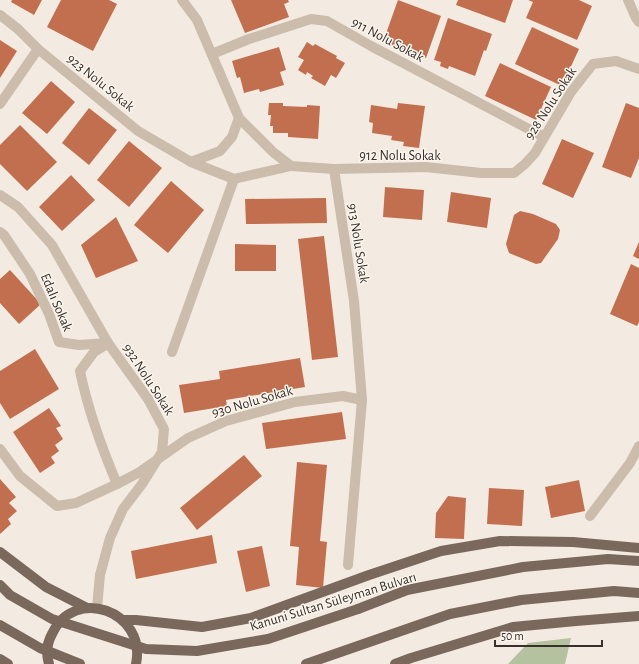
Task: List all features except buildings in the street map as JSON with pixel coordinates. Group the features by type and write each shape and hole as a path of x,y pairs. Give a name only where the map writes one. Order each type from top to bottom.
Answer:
{"main road":[{"path":"124,620 202,627 251,618 440,551 500,541 572,542 639,548"},
{"path":"0,552 46,587 92,608"},
{"name":"Kanuni Sultan Süleyman Bulvarı","path":"0,585 10,595 52,619 146,649 197,651 268,639 358,609 407,590 523,567 608,559 639,561"},
{"path":"306,664 450,614 521,600 614,591 639,594"},
{"path":"49,664 48,648 50,638 60,621 77,610 92,608 107,610 124,620 131,628 138,647 136,664"},
{"path":"395,664 513,627 639,616"},
{"path":"0,625 40,648 80,664"},
{"path":"0,659 8,664"}],"street":[{"path":"182,0 197,20 239,118 273,152 291,166"},
{"path":"628,0 639,22"},
{"name":"923 Nolu Sokak","path":"0,15 18,29 38,49 138,131 191,162 234,179"},
{"name":"911 Nolu Sokak","path":"212,54 248,39 311,19 327,21 371,46 544,137"},
{"path":"0,104 38,49"},
{"name":"928 Nolu Sokak","path":"514,173 530,158 571,92 593,64 616,61 639,69"},
{"path":"191,162 220,151 232,137 239,118"},
{"path":"172,352 234,179 291,166 334,170"},
{"name":"912 Nolu Sokak","path":"334,170 426,167 481,174 514,173"},
{"name":"913 Nolu Sokak","path":"334,170 354,301 362,400 348,565"},
{"name":"932 Nolu Sokak","path":"0,195 18,207 52,245 108,343 148,399 164,429 162,452 142,484 123,509 110,538 92,608"},
{"name":"Edalı Sokak","path":"0,232 4,235 30,274 49,314 59,342 79,345 108,343"},
{"name":"932 Nolu Sokak","path":"108,343 94,352 80,371 83,390 97,435 117,484"},
{"name":"930 Nolu Sokak","path":"0,449 20,476 57,506 76,504 138,473 188,438 226,421 295,402 342,396 362,400"},
{"path":"590,516 630,463 639,446"}],"green space":[{"path":"571,638 565,664 508,664 528,643"}]}
